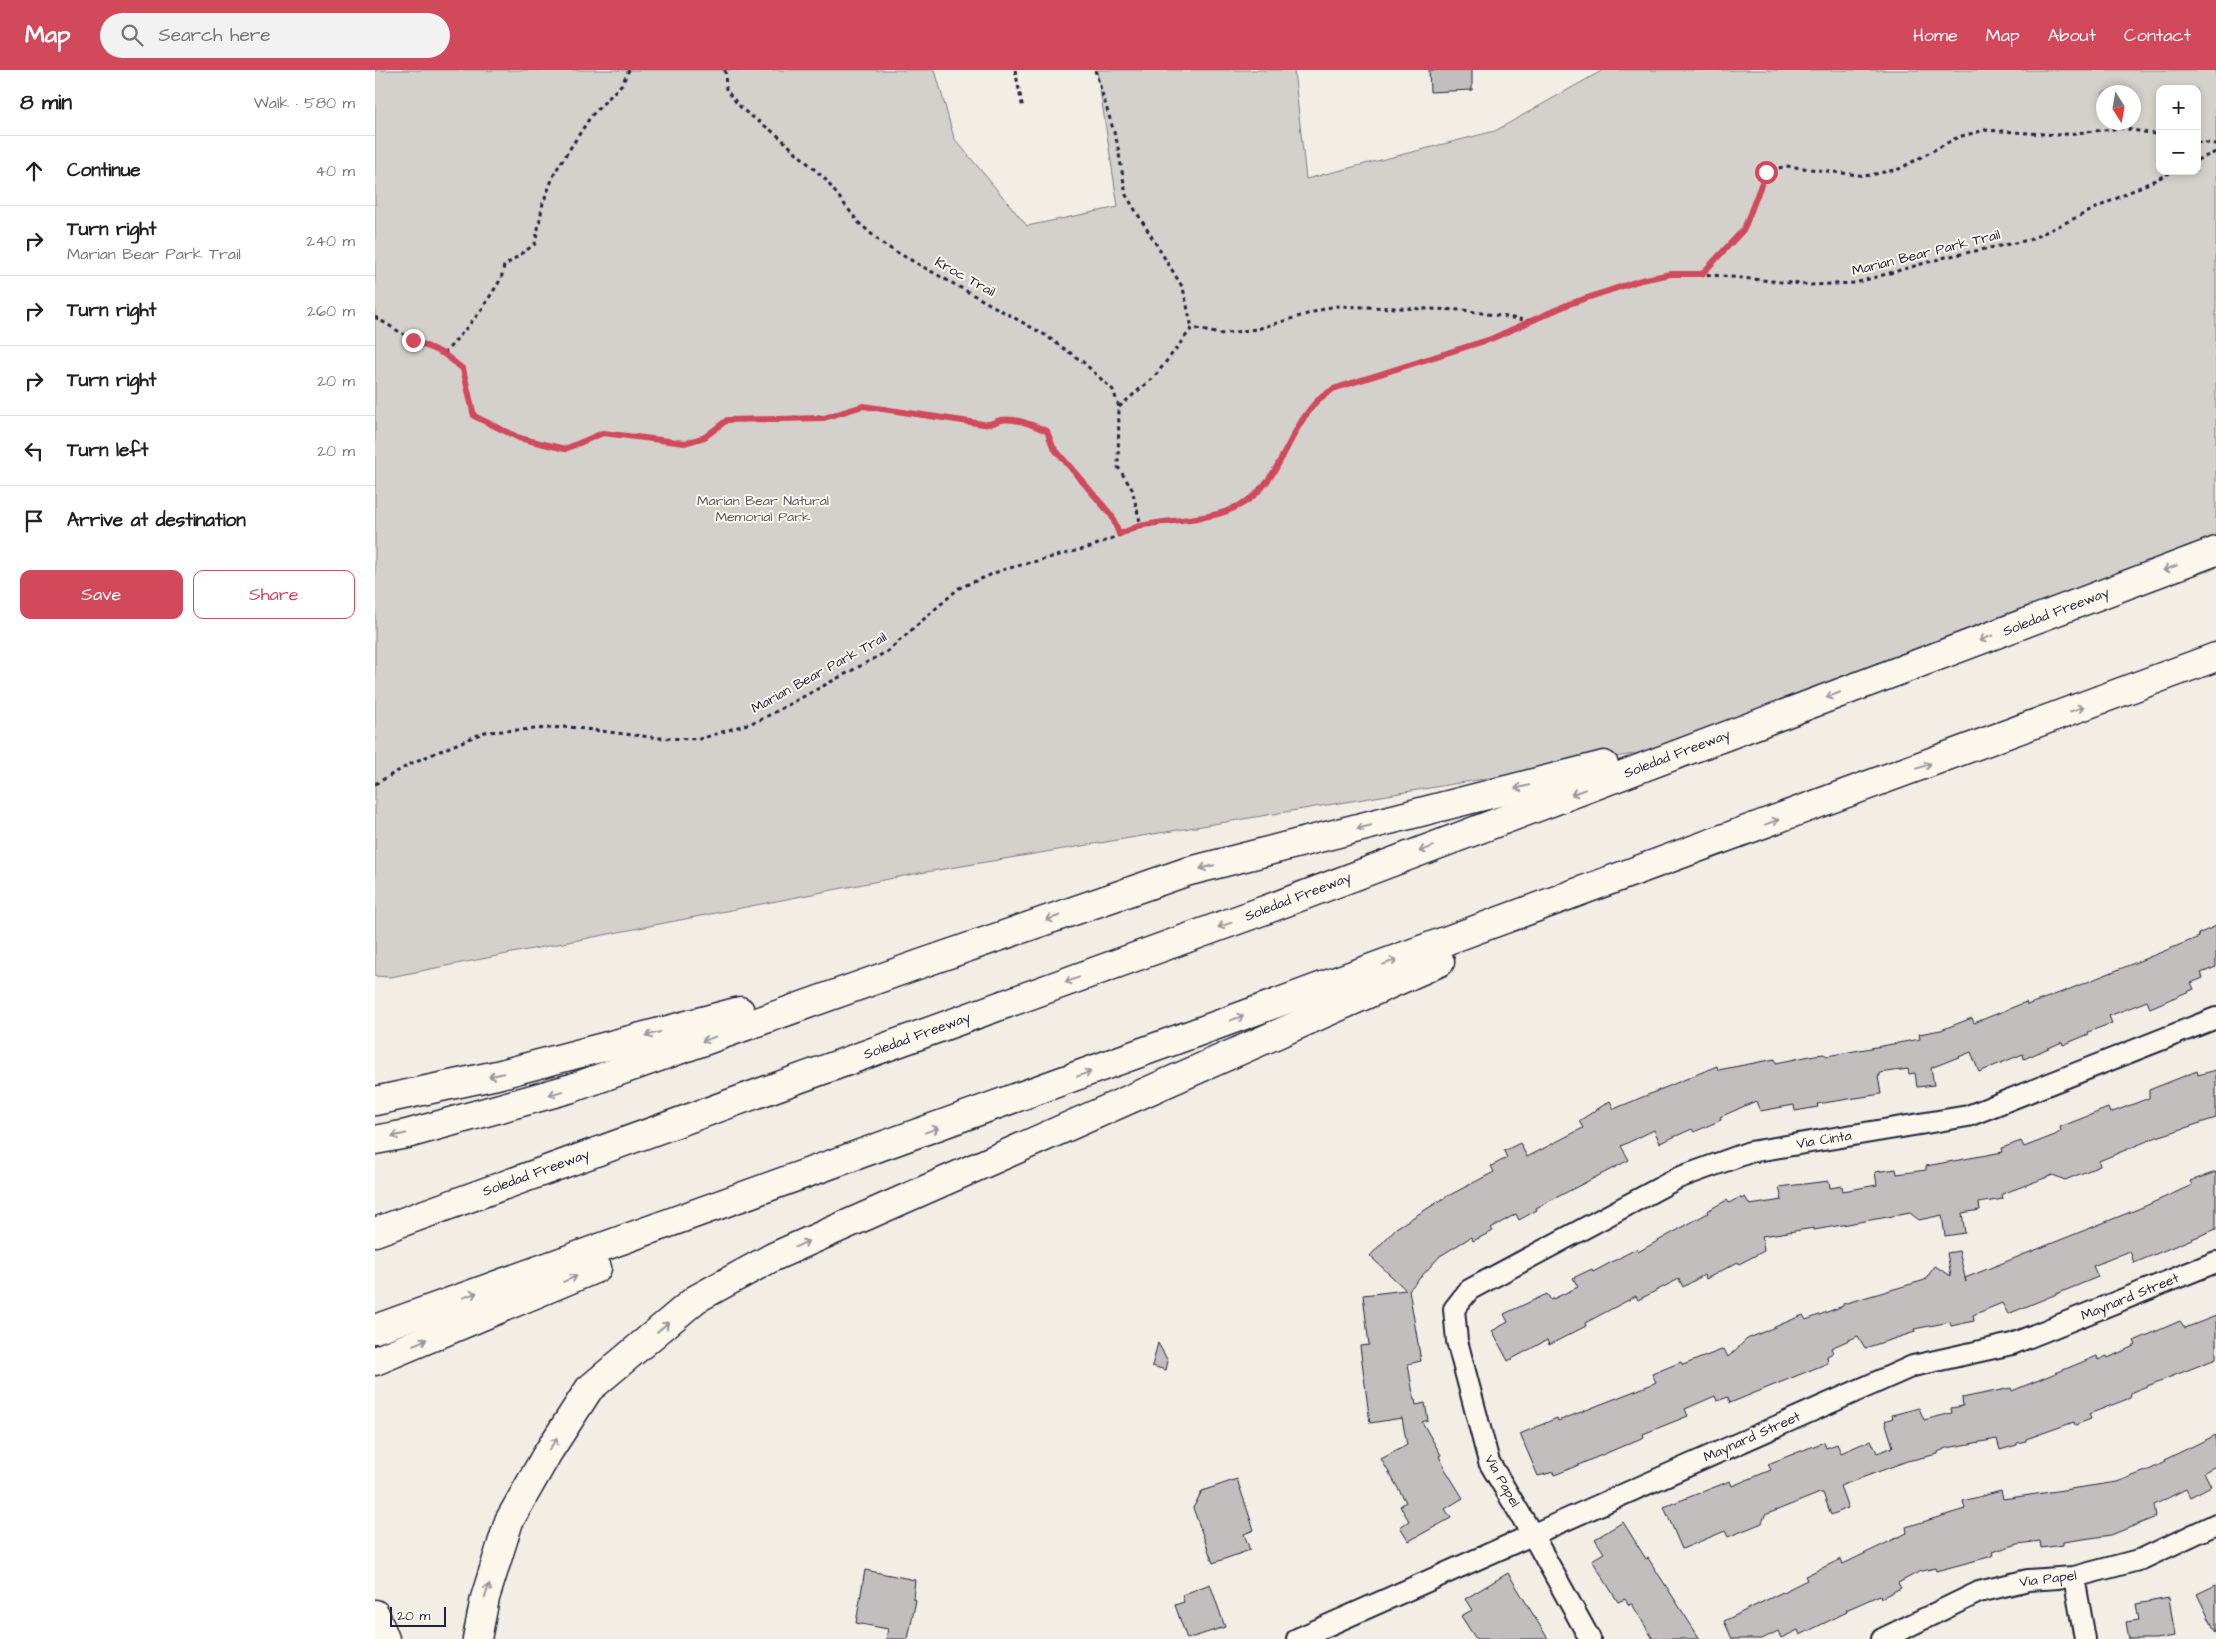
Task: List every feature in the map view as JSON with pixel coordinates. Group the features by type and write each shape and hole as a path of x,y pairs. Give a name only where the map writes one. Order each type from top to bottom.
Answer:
{"highway":[{"name":"Soledad Freeway","path":"375,1232 1265,910 2216,551"},
{"path":"375,1329 886,1146 1726,839 2216,657"},
{"path":"375,1140 407,1134 571,1088 1186,872 1739,731"},
{"path":"477,1639 485,1598 509,1521 547,1454 583,1397 589,1389 696,1298 773,1257 1400,979 1726,839"},
{"path":"375,1101 497,1075 920,964"},
{"path":"375,1361 886,1146"},
{"path":"375,1614 385,1639"}],"street":[{"name":"Via Cinta","path":"1454,1309 1469,1290 1678,1178 1751,1152 1968,1116 2216,1018"},
{"name":"Maynard Street","path":"1297,1639 1913,1366 2013,1344 2216,1262"},
{"name":"Via Papel","path":"1454,1309 1457,1341 1489,1462 1532,1534 1590,1639"},
{"name":"Via Papel","path":"1882,1639 1979,1592 2028,1580 2074,1577 2142,1559 2216,1524"},
{"path":"2074,1577 2085,1639"}],"path":[{"path":"444,354 480,312 501,279 504,266 535,244 543,203 555,172 591,116 622,84 629,70"},
{"name":"Kroc Trail","path":"725,70 726,90 743,110 776,134 825,179 859,223 884,245 1045,335 1083,362 1111,389 1119,407 1118,467 1132,489 1141,526"},
{"path":"1015,70 1023,109"},
{"path":"1095,70 1117,142 1126,195 1183,288 1192,328"},
{"path":"1702,274 1744,229 1766,172 1786,166 1865,176 1899,169 1958,137 1985,130 2059,134 2122,128 2156,134"},
{"path":"2201,142 2216,144"},
{"path":"2201,158 2216,152"},
{"name":"Marian Bear Park Trail","path":"375,784 414,762 485,732 568,726 658,738 699,739 760,720 888,651 959,588 1002,570 1091,547 1141,526 1202,518 1224,512 1251,498 1273,474 1298,427 1318,400 1333,389 1491,339 1569,304 1641,280 1671,274 1702,274 1811,285 1855,283 1946,257 2029,240 2167,175"},
{"path":"1192,328 1220,334 1257,329 1334,306 1463,310 1532,321"},
{"path":"375,317 413,340 444,354 463,369 474,416 519,438 565,449 603,433 685,443 705,437 727,420 824,418 863,406 983,424 994,425 1001,420 1021,421 1047,431 1053,447 1112,516 1119,534"},
{"path":"1119,407 1155,376 1192,328"}],"green space":[{"name":"Marian Bear Natural Memorial Park","path":"375,70 935,70 954,138 1027,226 1118,207 1097,70 1294,70 1306,179 1495,131 1603,70 2216,70 2216,568 1735,737 914,874 390,977 375,976"}],"building":[{"path":"1429,70 1472,70 1472,90 1430,92"},
{"path":"2216,926 2216,967 2201,973 2203,978 2191,983 2194,989 2150,1008 2147,1001 2109,1016 2112,1023 2088,1032 2089,1034 2063,1045 2062,1042 2024,1059 2023,1054 1979,1072 1971,1052 1931,1068 1934,1085 1917,1087 1915,1073 1909,1074 1908,1069 1880,1073 1880,1076 1878,1076 1881,1094 1817,1104 1818,1107 1795,1111 1794,1105 1760,1111 1756,1101 1720,1117 1721,1120 1694,1132 1692,1129 1660,1143 1654,1130 1621,1146 1629,1160 1536,1208 1537,1210 1519,1220 1516,1214 1491,1228 1493,1231 1473,1241 1471,1237 1440,1256 1409,1290 1421,1361 1408,1364 1416,1405 1425,1403 1428,1420 1422,1422 1441,1455 1439,1456 1445,1469 1463,1498 1445,1509 1451,1518 1409,1541 1400,1527 1409,1521 1400,1506 1406,1502 1381,1459 1407,1445 1402,1418 1370,1423 1360,1346 1369,1345 1363,1295 1406,1290 1370,1256 1396,1228 1446,1197 1494,1172 1491,1166 1507,1158 1504,1151 1520,1143 1527,1157 1583,1128 1579,1121 1610,1101 1614,1109 1717,1066 1718,1070 1775,1059 1776,1063 1920,1039 1919,1034 1941,1030 1972,1018 1974,1023 2026,1002 2027,1005 2070,989 2199,937 2198,934"},
{"path":"2216,1070 2216,1118 2157,1137 2099,1161 2100,1166 2065,1180 2053,1175 2002,1194 2003,1199 1979,1203 1980,1210 1962,1213 1965,1233 1945,1236 1942,1215 1919,1220 1910,1213 1814,1230 1814,1228 1762,1236 1764,1251 1739,1264 1738,1262 1706,1279 1704,1275 1683,1287 1679,1279 1638,1300 1636,1296 1585,1323 1586,1326 1549,1345 1547,1340 1508,1361 1492,1331 1508,1322 1504,1314 1547,1294 1551,1300 1578,1287 1573,1278 1592,1269 1593,1272 1636,1249 1638,1252 1708,1213 1707,1211 1727,1200 1729,1203 1740,1197 1741,1199 1745,1197 1750,1205 1782,1200 1779,1187 1829,1181 1830,1188 1842,1186 1843,1191 1877,1185 1875,1172 1896,1169 1897,1174 1926,1170 1926,1166 2003,1152 2002,1148 2021,1141 2024,1147 2055,1135 2061,1131 2060,1127 2108,1108 2110,1113 2149,1098 2149,1090 2197,1071 2198,1075"},
{"path":"2216,1172 2216,1229 2134,1263 2130,1251 2093,1266 2098,1277 2008,1314 2002,1303 1973,1315 1974,1321 1951,1326 1950,1322 1914,1329 1915,1332 1865,1348 1858,1336 1831,1348 1833,1353 1827,1356 1828,1363 1730,1403 1728,1397 1717,1401 1715,1396 1685,1409 1688,1416 1643,1434 1644,1437 1555,1475 1554,1472 1538,1476 1520,1434 1557,1418 1558,1421 1650,1385 1656,1382 1652,1374 1681,1362 1683,1365 1724,1349 1728,1357 1747,1339 1803,1315 1806,1320 1843,1306 1843,1304 1925,1280 1935,1266 1951,1276 1947,1253 1959,1251 1965,1278 2143,1207 2192,1185 2190,1181"},
{"path":"2216,1316 2216,1359 2132,1392 2130,1398 2089,1414 2091,1419 2075,1425 2074,1422 2026,1439 2026,1441 2017,1443 2017,1445 2000,1450 1997,1439 1947,1448 1938,1452 1938,1454 1907,1461 1840,1486 1848,1508 1831,1515 1823,1493 1820,1493 1765,1515 1762,1523 1728,1537 1725,1531 1682,1549 1664,1507 1730,1481 1732,1486 1771,1470 1768,1464 1824,1442 1826,1448 1837,1444 1841,1453 1871,1440 1877,1453 1893,1447 1885,1421 1893,1418 1892,1415 1919,1408 1924,1420 1952,1413 1951,1408 1963,1406 1962,1398 2011,1388 2012,1391 2097,1356 2098,1360 2107,1356 2108,1358 2136,1345 2134,1341 2180,1321 2185,1328"},
{"path":"1158,1343 1168,1361 1166,1370 1152,1366"},
{"path":"2216,1435 2216,1466 2204,1472 2211,1486 2190,1497 2186,1489 2154,1505 2156,1517 2111,1535 2063,1542 2063,1545 2041,1548 2040,1541 2018,1544 1992,1552 1993,1555 1989,1557 1936,1571 1935,1568 1919,1572 1898,1583 1901,1588 1881,1598 1880,1595 1846,1610 1847,1612 1800,1635 1798,1630 1781,1638 1778,1631 1762,1639 1732,1639 1724,1621 1807,1580 1805,1576 1841,1559 1843,1564 1907,1533 1906,1527 1965,1509 1963,1501 2001,1491 2003,1499 2117,1482 2151,1469 2165,1462 2164,1460"},
{"path":"1237,1479 1254,1530 1244,1534 1250,1550 1213,1563 1193,1508 1202,1491"},
{"path":"1623,1522 1700,1639 1653,1639 1632,1604 1629,1605 1625,1599 1618,1602 1592,1560 1604,1553 1595,1539"},
{"path":"865,1570 915,1580 913,1599 916,1600 908,1639 886,1639 888,1629 856,1623"},
{"path":"1508,1573 1548,1639 1476,1639 1461,1616 1472,1610 1465,1599"},
{"path":"1210,1584 1225,1627 1187,1639 1175,1605 1184,1602 1182,1595"},
{"path":"2216,1585 2216,1633 2197,1594"},
{"path":"2169,1598 2175,1636 2155,1639 2129,1639 2126,1622 2139,1620 2136,1604"}],"route":[{"path":"413,340 444,354 463,369 474,416 519,438 565,449 587,438 603,433 685,443 705,437 727,420 824,418 863,406 983,424 994,425 1001,420 1021,421 1047,431 1053,447 1112,516 1119,534 1141,526 1202,518 1224,512 1251,498 1273,474 1298,427 1318,400 1333,389 1491,339 1569,304 1641,280 1671,274 1702,274 1744,229 1766,172"}]}
